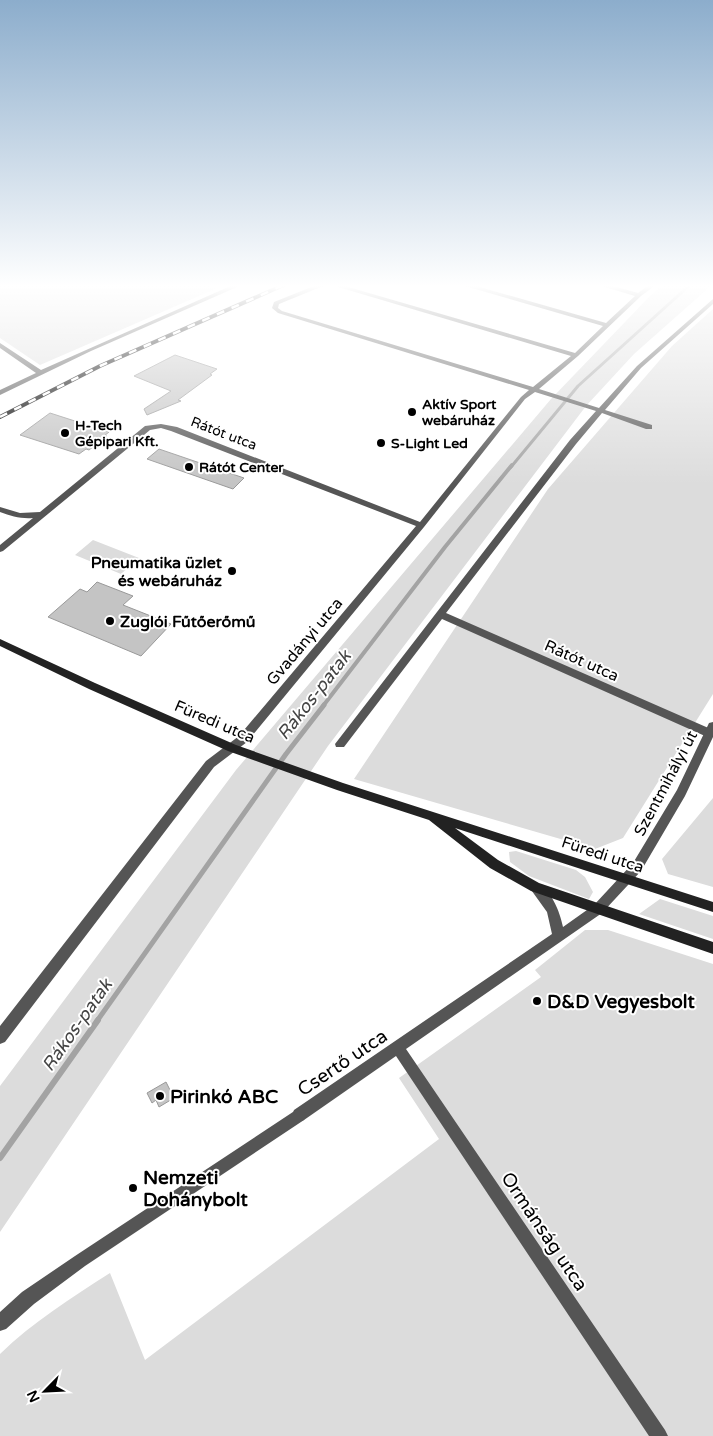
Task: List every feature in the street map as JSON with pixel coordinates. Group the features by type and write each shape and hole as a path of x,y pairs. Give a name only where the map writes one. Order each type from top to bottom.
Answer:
{"main road":[{"name":"Füredi utca","path":"0,642 92,686 232,748 341,787 713,907"},
{"name":"Füredi utca","path":"425,813 494,864 535,887 713,948"}],"street":[{"path":"9,351 39,372"},
{"path":"0,393 39,372 86,351"},
{"path":"403,351 533,389 649,427"},
{"path":"562,351 576,355"},
{"name":"Gvadányi utca","path":"0,1037 210,764 232,748 249,732 421,525 523,398 580,351"},
{"path":"340,744 573,442 639,367 657,351"},
{"name":"Rátót utca","path":"42,514 148,428 165,426 421,525"},
{"path":"0,508 14,516 26,517 42,514"},
{"path":"0,549 42,514"},
{"name":"Rátót utca","path":"441,615 711,730"},
{"name":"Szentmihályi út","path":"627,879 638,867 681,793 711,730"},
{"name":"Csertő utca","path":"0,1323 28,1298 80,1261 398,1048 598,909 627,879"},
{"name":"Füredi utca","path":"535,887 548,902 556,917 558,937"},
{"name":"Ormánság utca","path":"398,1048 659,1436"}],"shaded area":[{"path":"19,351 72,351 40,365"},
{"path":"597,351 637,351 586,406 328,746 0,1232 0,1086 236,770 551,399"},
{"path":"668,351 713,351 713,694 623,838 595,849 354,779 548,489"},
{"path":"93,540 139,558 121,574 75,555"},
{"path":"713,798 713,887 668,874 662,859"},
{"path":"516,851 576,870 585,877 593,892 589,899 529,876 510,862 509,852"},
{"path":"660,899 713,916 713,939 639,914"},
{"path":"585,930 608,930 713,964 713,1436 0,1436 0,1354 13,1342 53,1311 110,1273 145,1360 439,1139 399,1078 541,977 535,970"}],"building":[{"path":"175,355 217,369 210,374 212,375 178,400 181,401 147,415 144,409 171,391 134,376"},
{"name":"H-Tech Gépipari Kft.","path":"50,413 109,432 104,436 107,436 89,450 86,449 79,454 20,435"},
{"name":"Rátót Center","path":"159,449 244,478 233,489 147,459"},
{"name":"Zuglói Fűtőerőmű","path":"97,582 133,596 123,605 171,624 141,656 48,617 80,589 87,592"},
{"name":"Pirinkó ABC","path":"166,1082 174,1098 159,1107 156,1100 152,1103 147,1093"}],"waterway":[{"name":"Rákos-patak","path":"511,467 578,386 617,351"},
{"name":"Rákos-patak","path":"323,706 445,547 512,465"},
{"name":"Rákos-patak","path":"97,1021 286,754 324,705"},
{"name":"Rákos-patak","path":"0,1158 98,1020"}],"railway":[{"path":"0,417 100,366 134,351"}],"place":[{"name":"Aktív Sport webáruház","path":"412,412"},
{"name":"H-Tech Gépipari Kft.","path":"65,433"},
{"name":"S-Light Led","path":"381,443"},
{"name":"Rátót Center","path":"189,467"},
{"name":"Pneumatika üzlet és webáruház","path":"232,571"},
{"name":"Zuglói Fűtőerőmű","path":"110,621"},
{"name":"D&D Vegyesbolt","path":"537,1001"},
{"name":"Pirinkó ABC","path":"160,1096"},
{"name":"Nemzeti Dohánybolt","path":"133,1188"}]}
